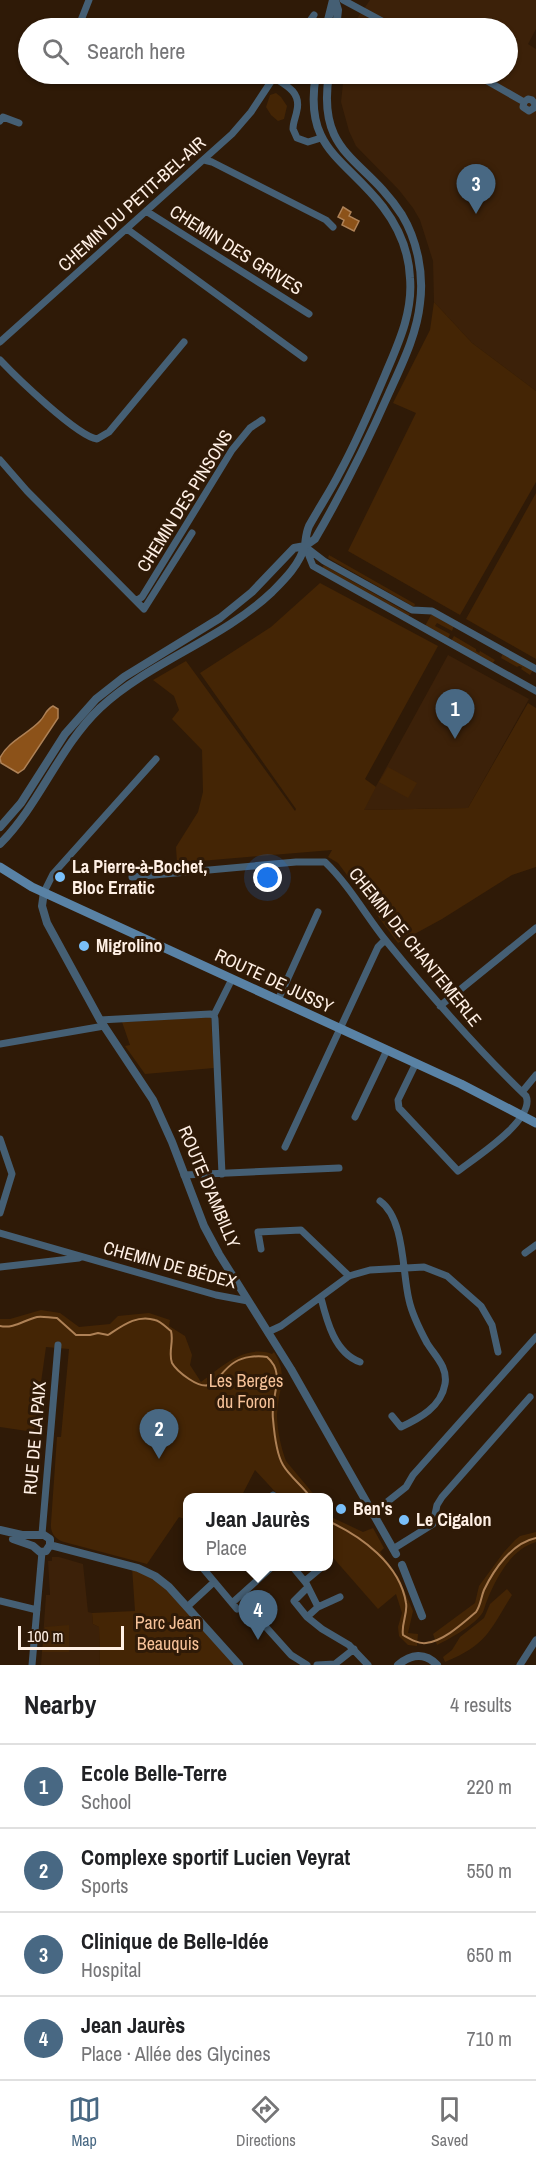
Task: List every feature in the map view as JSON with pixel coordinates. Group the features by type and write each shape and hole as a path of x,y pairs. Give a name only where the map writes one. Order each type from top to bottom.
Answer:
{"main road":[{"name":"ROUTE DE JUSSY","path":"0,867 44,892 387,1050 536,1123"}],"street":[{"path":"82,18 89,0"},
{"path":"329,18 334,0"},
{"path":"334,0 338,10 337,18"},
{"path":"343,0 376,18"},
{"name":"CHEMIN DU PETIT-BEL-AIR","path":"0,342 204,160 245,119 268,84"},
{"name":"CHEMIN DU PETIT-BEL-AIR","path":"285,84 296,96 298,106 292,129 297,138 308,142 321,138"},
{"path":"0,844 31,807 76,736 100,709 126,688 254,607 294,568 305,546 308,529 340,472 401,337 410,299 409,264 394,224 383,207 337,160 321,138 313,105 315,84"},
{"path":"0,827 21,803 64,734 96,699 124,677 220,618 252,592 294,548 305,546 315,539 358,460 409,345 420,301 421,282 415,246 402,216 381,188 344,152 333,133 326,106 328,84"},
{"path":"495,84 532,102"},
{"path":"0,121 3,117 19,123"},
{"path":"321,138 333,133"},
{"path":"204,160 327,220 333,227"},
{"name":"CHEMIN DES GRIVES","path":"146,211 309,314"},
{"path":"127,229 304,358"},
{"path":"0,360 29,390 85,433 97,439 109,432 184,342"},
{"name":"CHEMIN DES PINSONS","path":"136,601 142,597 232,450 250,428 262,420"},
{"path":"0,460 27,491 144,609 192,532"},
{"path":"305,546 318,558 412,610 432,611 536,669"},
{"path":"305,546 313,566 536,691"},
{"path":"44,892 53,874 156,759"},
{"name":"CHEMIN DE CHANTEMERLE","path":"132,877 296,862 325,862 350,890 385,940 440,1006 522,1092"},
{"name":"ROUTE D'AMBILLY","path":"44,892 42,906 47,923 102,1023 153,1100 212,1241 291,1369 395,1551"},
{"path":"278,1000 318,912"},
{"path":"440,1006 536,928"},
{"path":"285,1147 379,945 385,940"},
{"path":"222,1174 220,1106 213,1015 232,979"},
{"path":"0,1044 145,1016 213,1015"},
{"path":"355,1118 387,1050"},
{"path":"416,1064 398,1100 399,1108 458,1171 518,1126 525,1117 530,1103 522,1092 536,1075"},
{"path":"0,1139 12,1174 0,1213"},
{"path":"184,1175 339,1168"},
{"path":"380,1201 388,1207 397,1227 409,1302 426,1340 443,1368 445,1385 437,1402 420,1418 401,1427 392,1416"},
{"path":"261,1249 258,1232 301,1230 349,1276"},
{"name":"CHEMIN DE BÉDEX","path":"0,1233 216,1295 248,1301"},
{"path":"525,1253 536,1245"},
{"name":"CHEMIN DE BÉDEX","path":"0,1267 85,1258"},
{"path":"268,1332 281,1326 349,1276 370,1270 424,1268 447,1276 476,1300 494,1329 498,1352"},
{"path":"321,1298 325,1315 335,1338 349,1357 360,1362"},
{"path":"372,1514 406,1487 413,1475 536,1337"},
{"name":"RUE DE LA PAIX","path":"40,1535 58,1345"},
{"path":"395,1551 433,1524 437,1505 442,1497 530,1398"},
{"path":"0,1530 22,1535 40,1535 49,1538 50,1545 42,1552 33,1546 0,1536"},
{"path":"33,1546 33,1540 40,1535"},
{"path":"50,1545 151,1574 166,1584 239,1665"},
{"path":"33,1665 42,1552"},
{"path":"402,1565 422,1616"},
{"path":"205,1571 235,1606 268,1571"},
{"path":"296,1571 318,1607"},
{"path":"319,1571 294,1601 307,1617 322,1629 343,1640 368,1665"},
{"path":"187,1607 214,1582"},
{"path":"307,1617 318,1607 340,1597"},
{"path":"0,1601 37,1610"},
{"path":"265,1626 291,1655 308,1665"},
{"path":"520,1665 536,1640"},
{"path":"317,1665 335,1664 354,1649"},
{"path":"398,1665 410,1657 420,1655 437,1665"}],"shaded area":[{"path":"370,0 536,0 536,29 528,44 536,49 536,391 472,343 434,302 433,261 420,220 399,190 356,146 341,102 343,84 518,84 518,18 358,17"},
{"path":"343,207 351,212 349,216 359,221 354,231 342,225 344,220 338,217"},
{"path":"448,655 529,699 468,808 363,810"},
{"path":"53,706 58,709 58,718 24,769 18,773 1,763 0,758 8,747 35,726"},
{"path":"52,1557 83,1564 88,1612 92,1613 93,1624 99,1627 100,1665 41,1665 46,1595 50,1595 48,1561 52,1561"}],"green space":[{"path":"276,93 287,106 284,119 278,121 266,107 270,95"},
{"path":"434,302 472,343 536,391 536,482 460,615 348,551 416,413 393,403 430,330"},
{"path":"536,493 536,659 466,619"},
{"path":"329,555 415,604 414,607 328,558"},
{"path":"324,565 410,614 408,617 322,568"},
{"path":"320,583 438,646 365,779 376,787 364,810 468,808 528,703 536,708 536,867 512,875 442,919 398,943 338,863 328,857 332,850 177,863 176,847 198,812 203,792 202,750 172,719 179,710 174,696 153,680 186,661 295,811 296,809 200,673 271,627"},
{"path":"432,613 454,626 452,631 437,623 435,626 450,634 448,639 425,626"},
{"path":"454,636 479,653 480,651 495,660 492,664 451,641"},
{"path":"503,653 533,670 530,675 521,669 522,667 517,667 501,658"},
{"path":"388,767 417,783 408,798 379,782"},
{"path":"211,1017 214,1068 145,1074 125,1046 130,1045 122,1022"},
{"name":"Les Berges du Foron","path":"41,1310 60,1313 79,1327 110,1324 118,1316 149,1313 170,1320 169,1326 185,1336 192,1355 190,1365 201,1382 225,1364 243,1355 252,1352 272,1354 274,1352 282,1375 277,1415 282,1450 286,1461 313,1493 276,1493 255,1470 243,1493 183,1493 183,1518 179,1517 147,1564 58,1539 52,1533 51,1523 57,1437 61,1437 69,1349 46,1347 34,1432 0,1427 0,1319 10,1319"},
{"path":"333,1518 363,1532 373,1528 384,1548 380,1552 399,1578 413,1611 408,1633 418,1634 417,1646 408,1645 399,1636 398,1627 402,1613 396,1594 378,1609 333,1558"},
{"path":"536,1532 536,1542 520,1551 506,1564 480,1617 462,1631 437,1645 433,1634 475,1603 479,1586 504,1552 520,1536"},
{"name":"Parc Jean Beauquis","path":"132,1567 151,1573 239,1665 100,1665 99,1627 93,1624 92,1613 135,1611"},
{"path":"507,1589 512,1595 486,1635 470,1649 445,1662 443,1657 452,1650 460,1637 484,1618 490,1604"},
{"path":"69,1625 69,1652 42,1652 45,1627"}],"waterway":[{"path":"0,1326 19,1324 37,1317 57,1318 76,1335 98,1333 108,1335 136,1320 155,1320 171,1331 171,1355 174,1366 189,1379 205,1385 215,1381 238,1360 259,1356 267,1357 273,1364 277,1378 273,1419 279,1455 283,1465 307,1493"},
{"path":"333,1523 366,1543 387,1564 396,1576 406,1603 403,1635 423,1643 440,1639 476,1612 484,1590 505,1558 519,1545 536,1538"}],"place":[{"name":"Clinique de Belle-Idée","path":"476,214"},
{"name":"Ecole Belle-Terre","path":"455,739"},
{"name":"La Pierre-à-Bochet, Bloc Erratic","path":"60,877"},
{"name":"Migrolino","path":"84,946"},
{"name":"Complexe sportif Lucien Veyrat","path":"159,1459"},
{"name":"Ben's","path":"341,1509"},
{"name":"Le Cigalon","path":"404,1520"},
{"name":"Jean Jaurès","path":"258,1640"}]}
